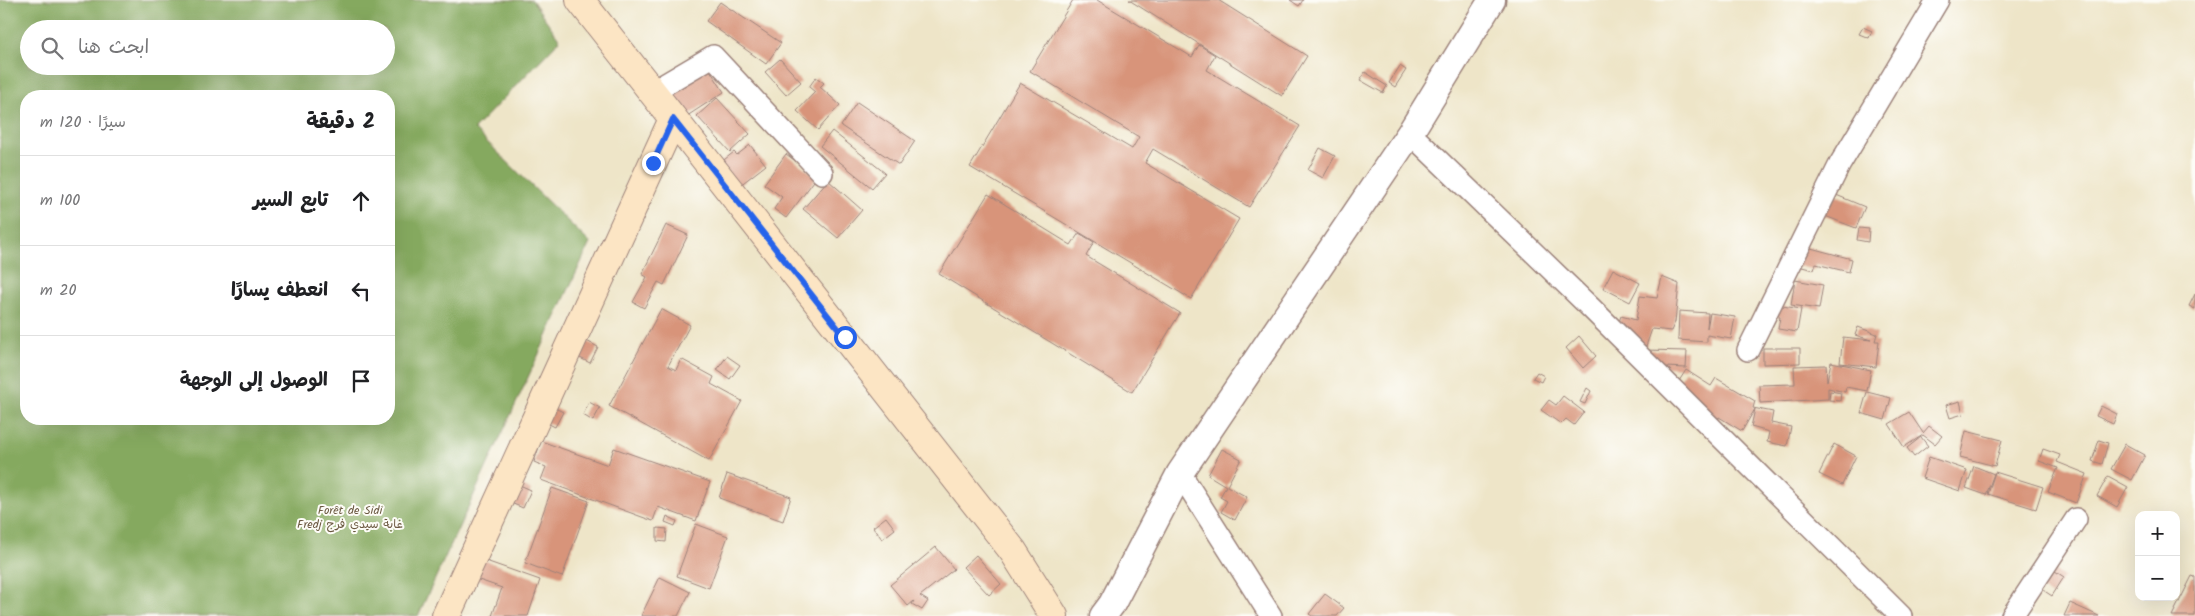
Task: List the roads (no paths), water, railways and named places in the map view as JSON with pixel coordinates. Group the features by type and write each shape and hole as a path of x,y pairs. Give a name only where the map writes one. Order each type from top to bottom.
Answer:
{"main road":[{"path":"580,0 1013,551 1054,616"},
{"path":"446,616 673,119"}],"street":[{"path":"1103,616 1112,604 1180,473 1410,132 1492,0"},
{"path":"1748,350 1840,164 1938,0"},
{"path":"652,92 713,56 822,173"},
{"path":"1410,132 1591,308 1901,616"},
{"path":"1180,473 1271,616"},
{"path":"2012,616 2076,519"}],"park label":[{"name":"Forêt de Sidi Fredj غابة سيدي فرج","path":"350,517"}]}
